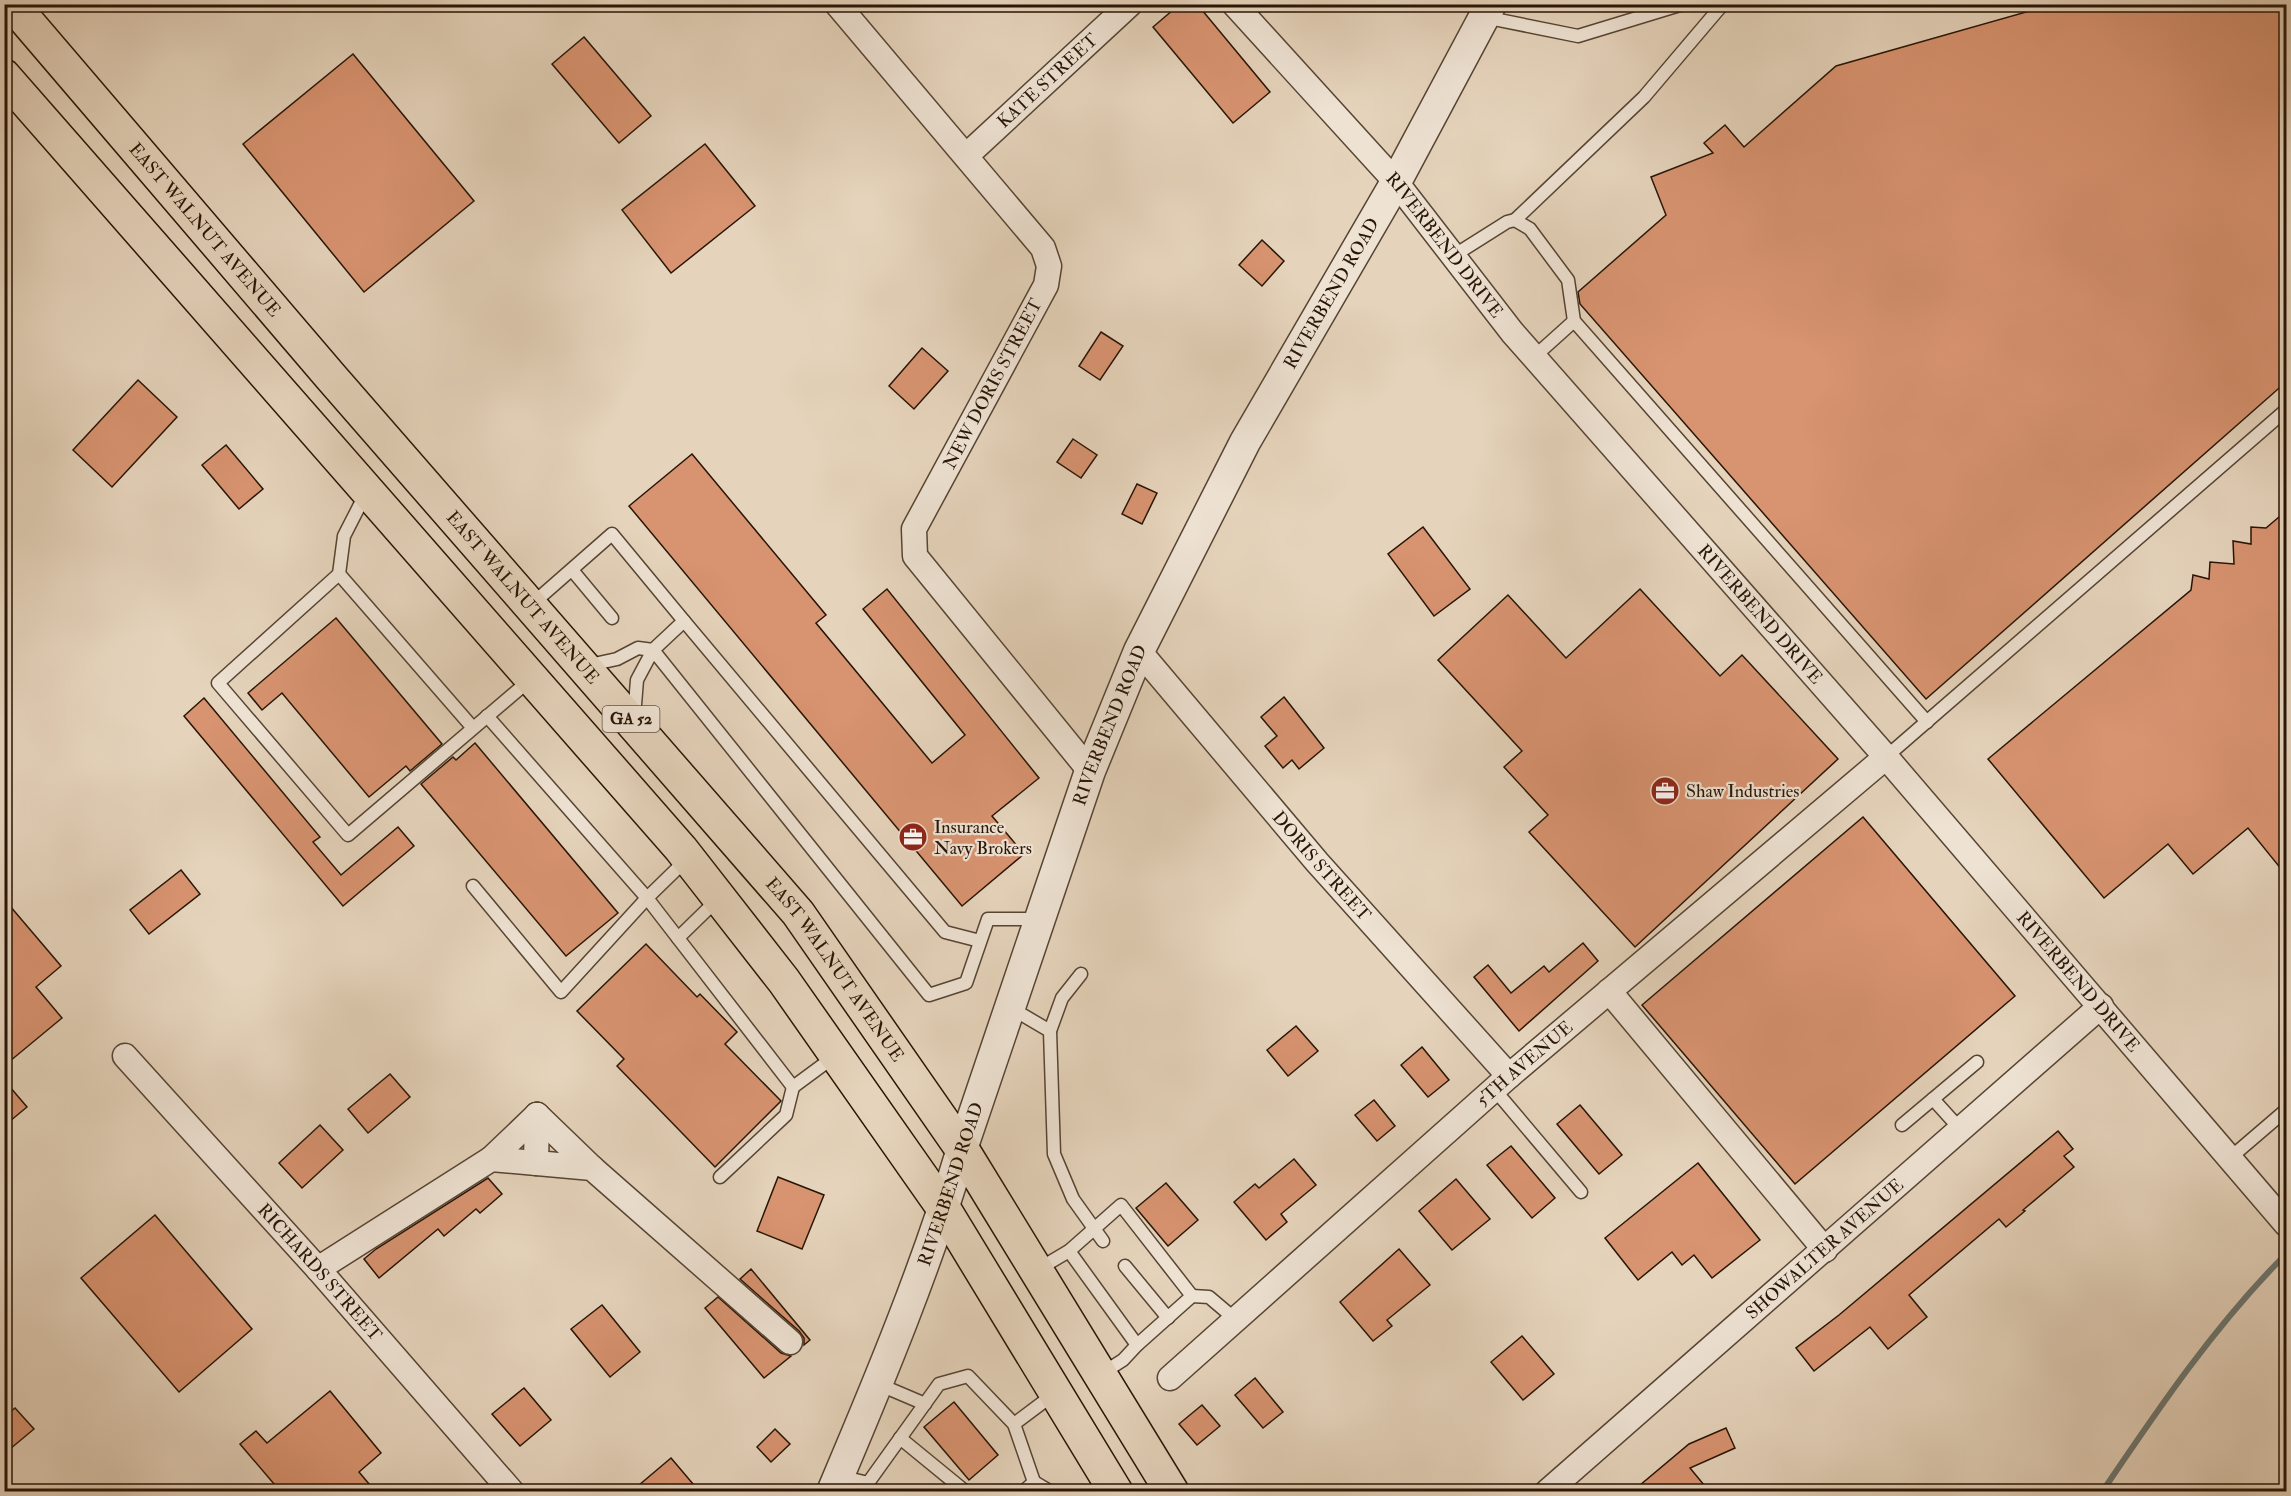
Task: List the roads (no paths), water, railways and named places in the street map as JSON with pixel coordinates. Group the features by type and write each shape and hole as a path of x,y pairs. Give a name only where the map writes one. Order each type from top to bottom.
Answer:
{"main road":[{"name":"EAST WALNUT AVENUE","path":"12,4 798,914 962,1149 1172,1491"},
{"name":"GA 52","path":"4,76 688,858 720,898 784,981 944,1209 1116,1491"},
{"path":"82,166 122,133"}],"street":[{"name":"NEW DORIS STREET","path":"837,4 1043,248 1049,266 1046,285 914,530 915,556 1090,771"},
{"name":"KATE STREET","path":"966,156 1130,4"},
{"name":"RIVERBEND DRIVE","path":"1234,4 1396,182 1534,357 1886,758 2286,1224"},
{"name":"RIVERBEND ROAD","path":"835,1484 878,1384 944,1209 962,1149 1090,771 1139,651 1245,442 1396,182 1487,11"},
{"name":"DORIS STREET","path":"1139,651 1502,1082"},
{"name":"5TH AVENUE","path":"1170,1378 1502,1082 1886,758"},
{"path":"1609,991 1825,1250"},
{"name":"SHOWALTER AVENUE","path":"1547,1491 2101,1006"},
{"name":"RICHARDS STREET","path":"125,1056 318,1269 512,1491"},
{"path":"318,1269 491,1159 537,1115"},
{"path":"536,1162 537,1115"},
{"path":"537,1115 592,1168 790,1342"},
{"path":"491,1159 592,1168"}],"lane":[{"path":"1487,11 1578,36 1683,4"},
{"path":"1453,256 1507,222 1515,220 1644,97 1723,4"},
{"path":"1515,220 1530,230 1568,280 1574,321 1927,722"},
{"path":"1534,357 1574,321"},
{"path":"1886,758 2286,410"},
{"path":"367,490 344,536 339,574 218,683 348,835 531,678"},
{"path":"530,606 612,534 945,932 980,941"},
{"path":"572,570 612,618"},
{"path":"339,574 473,728"},
{"path":"633,722 637,680 653,650 684,621"},
{"path":"583,666 617,658 638,648 653,650 929,994 966,984 988,919 1040,919"},
{"path":"487,716 647,898 793,1087"},
{"path":"473,886 561,992 647,898 688,858"},
{"path":"678,938 720,898"},
{"path":"1081,974 1062,998 1050,1031 1054,1154 1072,1199 1103,1241"},
{"path":"1010,1007 1050,1031"},
{"path":"720,1177 786,1115 793,1087 836,1056"},
{"path":"1902,1125 1977,1062"},
{"path":"1502,1082 1581,1192"},
{"path":"1933,1099 1961,1130"},
{"path":"2230,1158 2286,1110"},
{"path":"1036,1271 1069,1251 1121,1205 1192,1296"},
{"path":"1069,1251 1137,1345"},
{"path":"1125,1266 1168,1318"},
{"path":"1100,1375 1123,1360 1192,1296 1209,1297 1235,1318"},
{"path":"835,1484 867,1487 939,1384 968,1376 1014,1424 1034,1482 1051,1491"},
{"path":"878,1384 925,1404"},
{"path":"1014,1424 1055,1392"},
{"path":"900,1438 966,1491"},
{"path":"1023,1491 1034,1482"}],"waterway":[{"path":"2102,1492 2166,1399 2211,1339 2235,1309 2286,1254"}],"place":[{"name":"Shaw Industries","path":"1665,791"},
{"name":"Insurance Navy Brokers","path":"913,837"}]}
